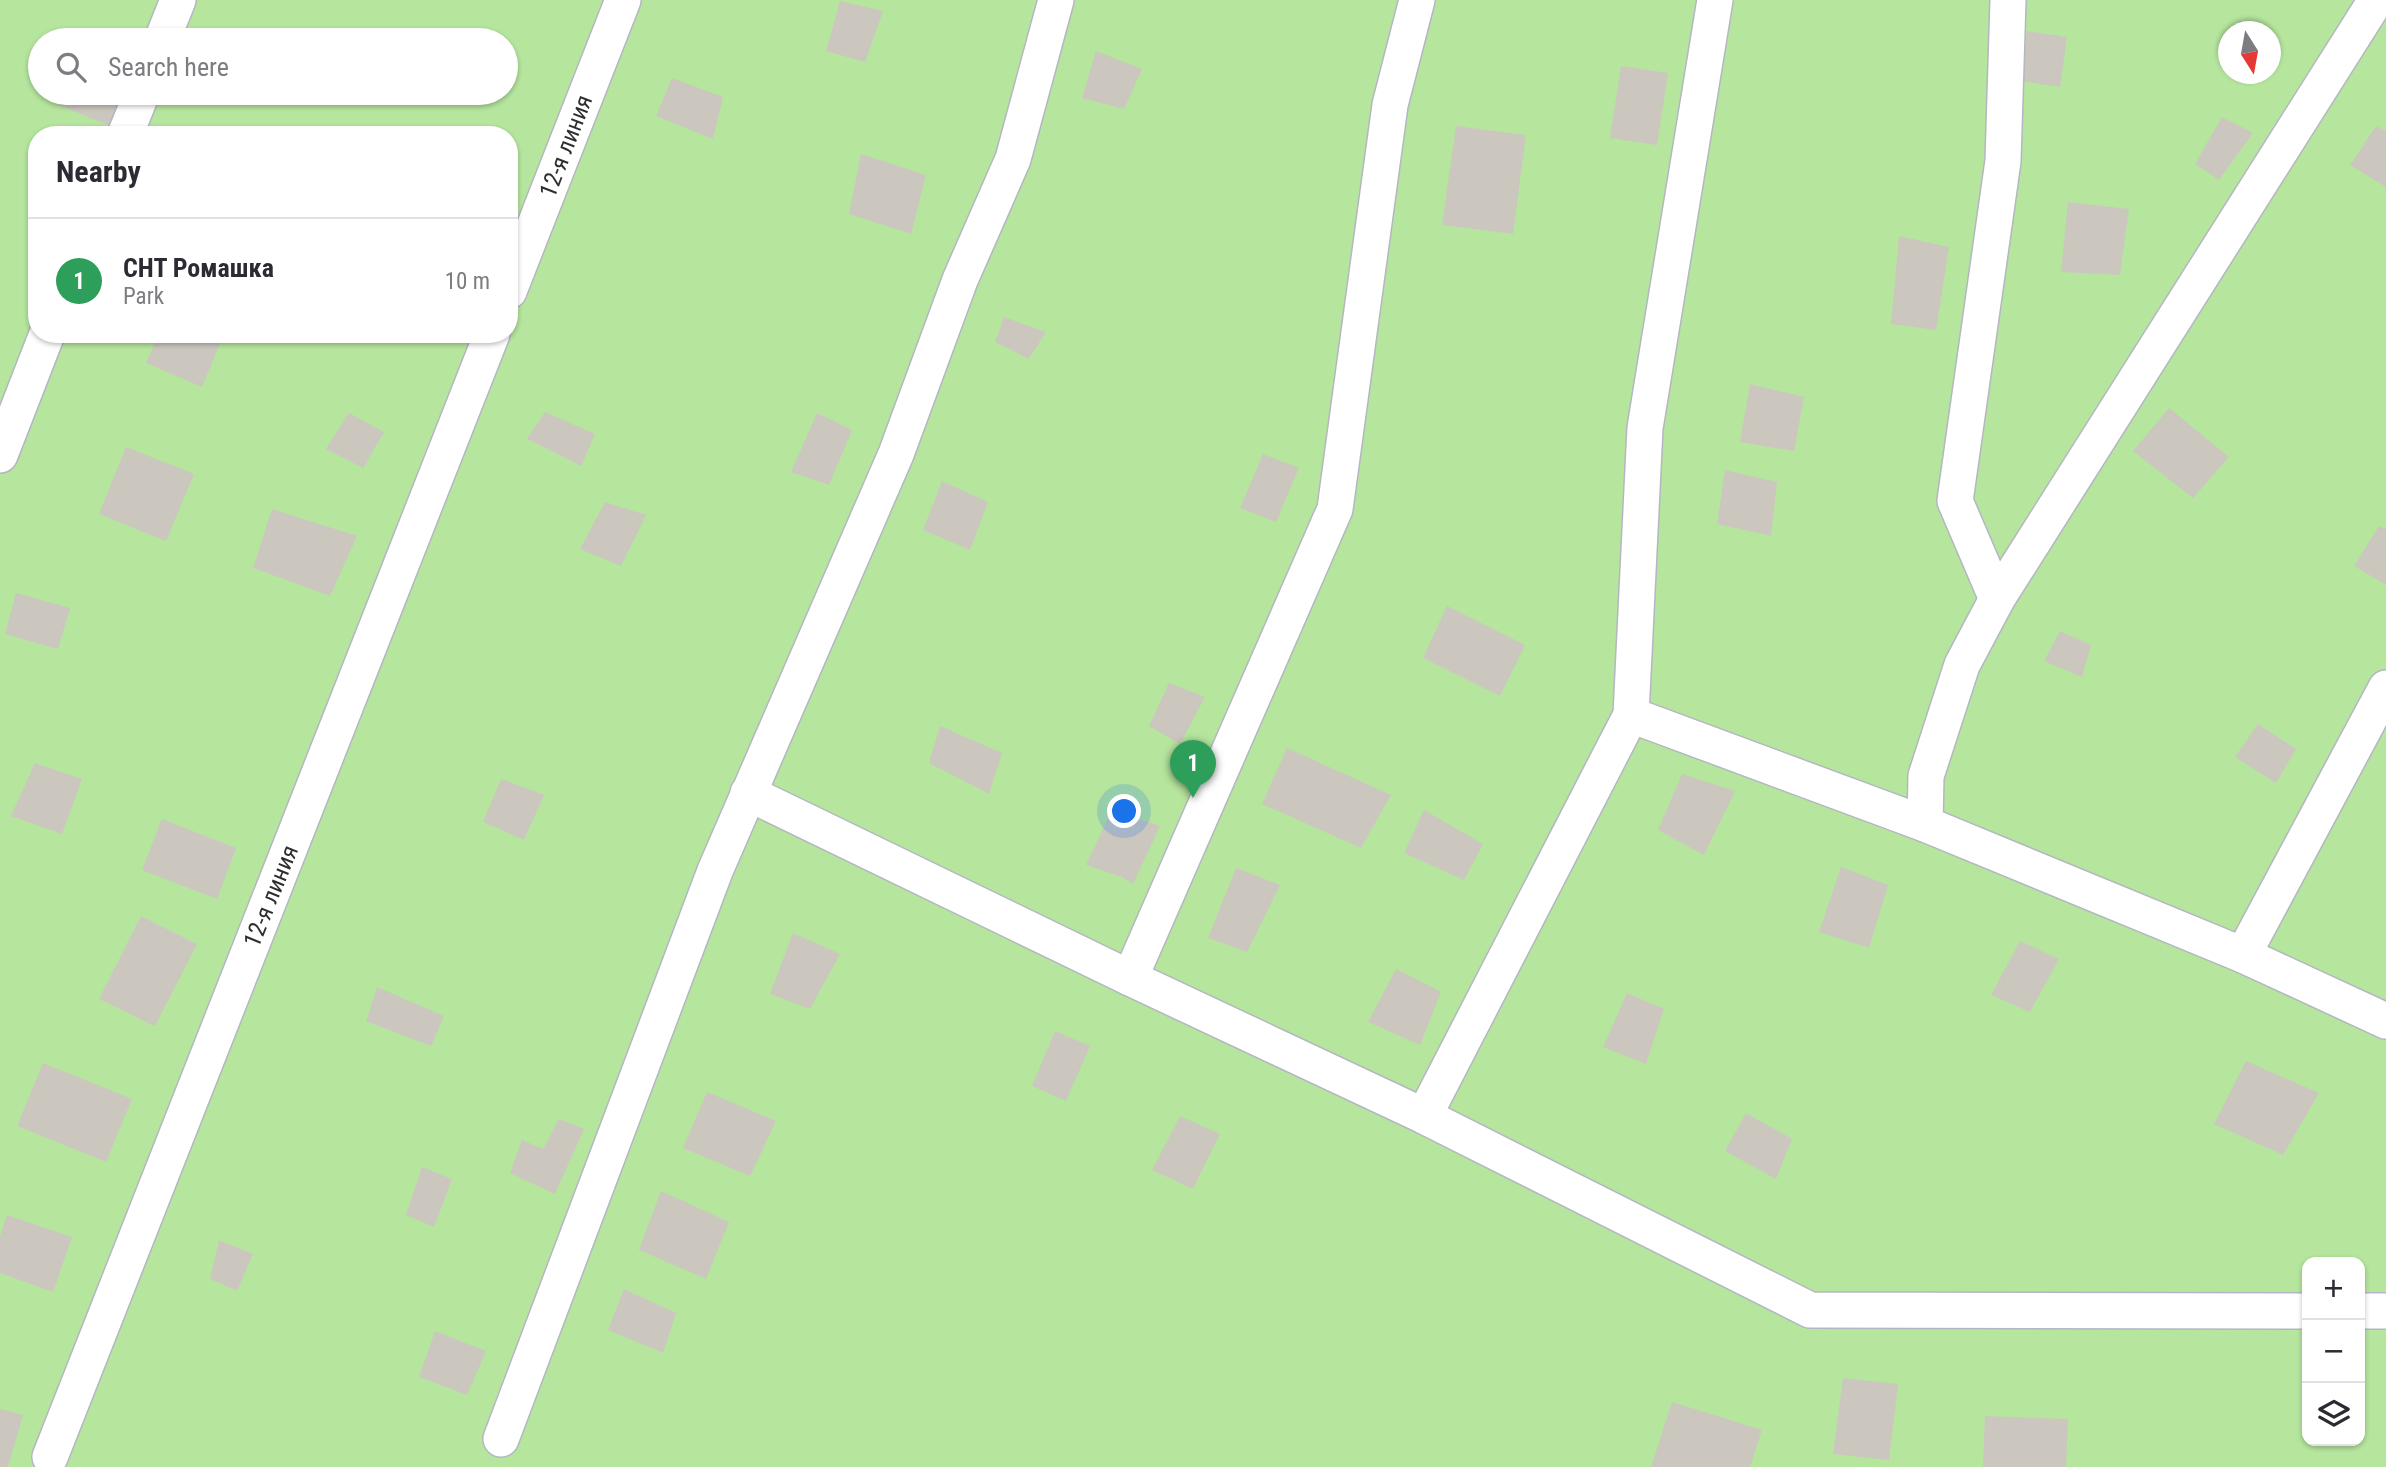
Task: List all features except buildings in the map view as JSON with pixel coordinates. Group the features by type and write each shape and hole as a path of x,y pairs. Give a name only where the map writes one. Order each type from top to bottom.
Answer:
{"street":[{"path":"167,28 178,0"},
{"name":"12-я линия","path":"518,268 623,0"},
{"path":"501,1439 710,884 896,454 960,280 1013,159 1056,0"},
{"path":"1130,978 1335,509 1390,105 1417,0"},
{"path":"1424,1116 1631,715 1645,428 1715,0"},
{"path":"1997,599 1955,501 2003,161 2008,0"},
{"path":"1925,824 1926,776 1962,666 1997,599 2376,0"},
{"path":"129,126 137,105"},
{"path":"0,454 43,343"},
{"name":"12-я линия","path":"50,1457 488,343"},
{"path":"2243,955 2386,688"},
{"path":"1631,715 1925,824 2243,955 2386,1021"},
{"path":"748,793 1130,978 1424,1116 1810,1310 2302,1311"},
{"path":"2365,1311 2386,1311"}],"green space":[{"path":"0,0 2386,0 2386,1467 0,1467"}],"place":[{"name":"СНТ Ромашка","path":"1193,798"}]}
